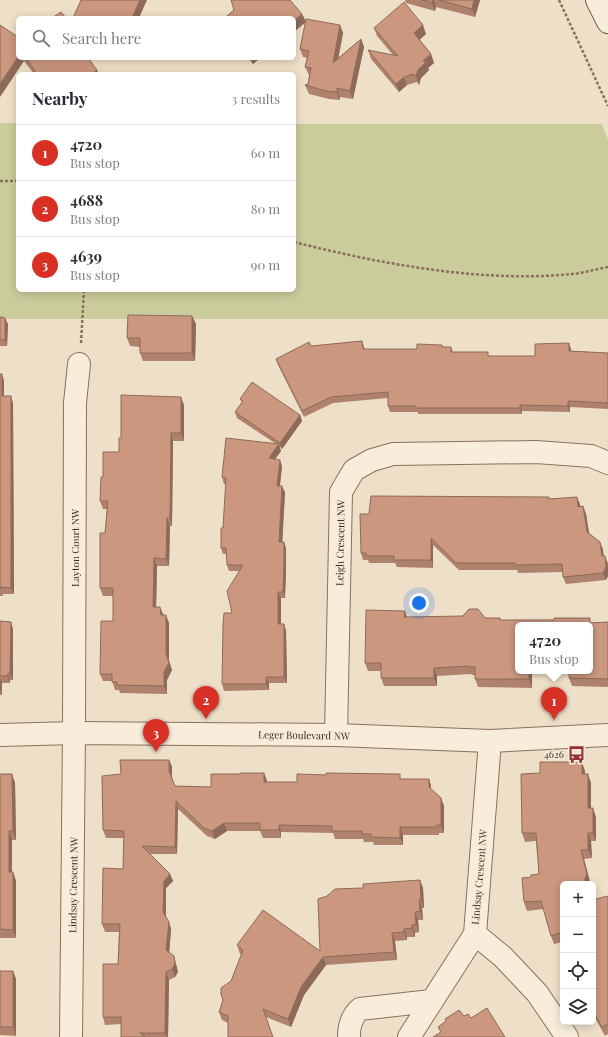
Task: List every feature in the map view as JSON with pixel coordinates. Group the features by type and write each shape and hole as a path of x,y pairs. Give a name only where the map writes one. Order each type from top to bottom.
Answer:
{"street":[{"path":"597,0 608,22"},
{"name":"Layton Court NW","path":"74,733 75,410 79,364"},
{"name":"Leigh Crescent NW","path":"336,735 341,492 354,470 372,460 393,454 536,452 591,456 608,464"},
{"name":"Leger Boulevard NW","path":"0,735 74,733 336,735 490,741 608,734"},
{"name":"Lindsay Crescent NW","path":"71,1037 74,733"},
{"name":"Lindsay Crescent NW","path":"409,1037 431,1000 475,934 490,741"},
{"path":"475,934 503,957 537,993 567,1037"},
{"path":"348,1037 350,1022 360,1009 431,1000"}],"path":[{"path":"559,0 608,106"},
{"path":"0,181 16,181"},
{"path":"296,242 331,251 420,268 517,277 573,274 608,267"},
{"path":"79,364 84,292"}],"green space":[{"path":"0,123 16,123 16,292 296,292 296,124 602,124 608,140 608,319 0,319"}],"building":[{"path":"81,0 140,0 133,16 74,16"},
{"path":"231,0 290,0 302,14 296,19 296,16 227,16 234,10"},
{"path":"422,0 433,0 432,3"},
{"path":"439,0 474,0 472,9"},
{"path":"404,2 423,25 414,33 431,54 423,61 426,62 418,70 416,76 414,74 404,77 396,84 368,50 398,56 374,28"},
{"path":"61,12 64,16 55,16"},
{"path":"306,19 340,25 333,63 361,39 350,91 337,88 337,92 326,91 305,85 308,84 311,68 305,67 309,51 300,49"},
{"path":"0,25 16,36 16,60 0,84"},
{"path":"27,60 90,60 97,70 94,72 36,72"},
{"path":"128,315 192,316 192,353 140,353 140,338 127,338"},
{"path":"0,317 5,318 5,340 0,339"},
{"path":"362,341 363,349 417,349 417,344 442,345 442,347 451,347 451,352 488,352 488,356 535,356 535,344 569,343 569,351 608,353 608,403 568,401 568,406 520,405 520,408 416,408 416,406 388,406 388,392 331,397 302,411 276,359 309,342 311,346"},
{"path":"0,374 2,374 2,396 11,396 11,588 0,587"},
{"path":"252,382 300,415 280,443 235,412 243,401 240,399"},
{"path":"121,395 181,397 181,433 171,433 170,518 167,518 166,559 154,558 153,607 160,607 161,615 166,615 166,653 169,663 164,672 164,686 117,685 117,682 112,682 112,674 100,674 101,621 113,621 113,588 100,588 100,533 105,533 108,501 100,501 101,477 103,477 103,452 119,452 119,438 121,438"},
{"path":"226,438 279,444 269,458 280,460 277,486 282,486 279,542 284,542 284,565 283,592 278,592 278,624 284,624 284,677 266,677 266,684 222,684 224,613 232,613 227,591 243,565 227,565 226,548 221,548 221,528 223,528 226,478 222,477"},
{"path":"371,496 549,497 549,499 577,497 578,507 583,506 587,532 600,542 602,556 605,556 606,567 603,573 563,577 562,564 515,565 515,563 456,563 431,538 431,560 394,560 394,556 366,556 366,553 361,553 360,514 369,514"},
{"path":"469,609 478,609 485,618 500,618 500,620 590,618 590,622 515,622 515,674 529,674 529,679 475,679 475,667 469,666 434,668 434,678 381,678 381,663 365,663 366,610 405,611 404,617 463,616"},
{"path":"0,621 11,622 10,674 7,676 0,676"},
{"path":"608,622 608,679 569,678 569,674 593,674 593,623"},
{"path":"120,760 169,760 169,771 175,786 211,787 211,774 240,773 264,773 264,782 297,782 297,774 326,775 326,773 400,774 400,779 429,779 429,787 441,798 441,825 437,825 437,827 400,827 400,838 371,837 371,834 362,834 362,831 332,831 332,826 279,825 279,830 260,830 260,823 224,823 212,831 204,828 176,801 175,847 142,846 170,874 164,881 163,912 169,922 166,950 174,956 175,964 172,969 166,972 165,1033 140,1033 145,1037 121,1037 121,1017 103,1017 103,964 118,964 120,924 102,924 103,868 123,869 124,831 103,830 102,776 121,774"},
{"path":"540,762 582,762 582,774 588,774 588,808 593,808 593,833 588,833 588,850 581,850 587,874 584,881 560,881 560,933 551,936 541,901 524,902 522,878 539,874 536,833 522,833 521,774 540,773"},
{"path":"0,774 12,774 13,831 9,831 9,872 13,872 13,930 0,929"},
{"path":"420,880 420,911 415,912 416,924 412,925 412,928 404,929 404,932 392,933 394,952 323,957 301,987 288,1019 263,1009 273,1037 228,1037 228,1016 219,1012 223,1000 221,988 231,981 243,950 237,945 263,910 320,951 318,899 327,896 335,889 363,888 363,884"},
{"path":"607,896 608,898 608,1024 602,1027 596,1016 596,899"},
{"path":"0,971 13,971 13,1027 0,1027"},
{"path":"487,1008 505,1037 433,1037 441,1032 438,1027 446,1021 445,1019 459,1010 464,1016 468,1014 471,1018"}],"place":[{"name":"4688","path":"206,719"},
{"name":"4720","path":"554,720"},
{"name":"4639","path":"156,752"},
{"name":"4626","path":"577,754"}]}
